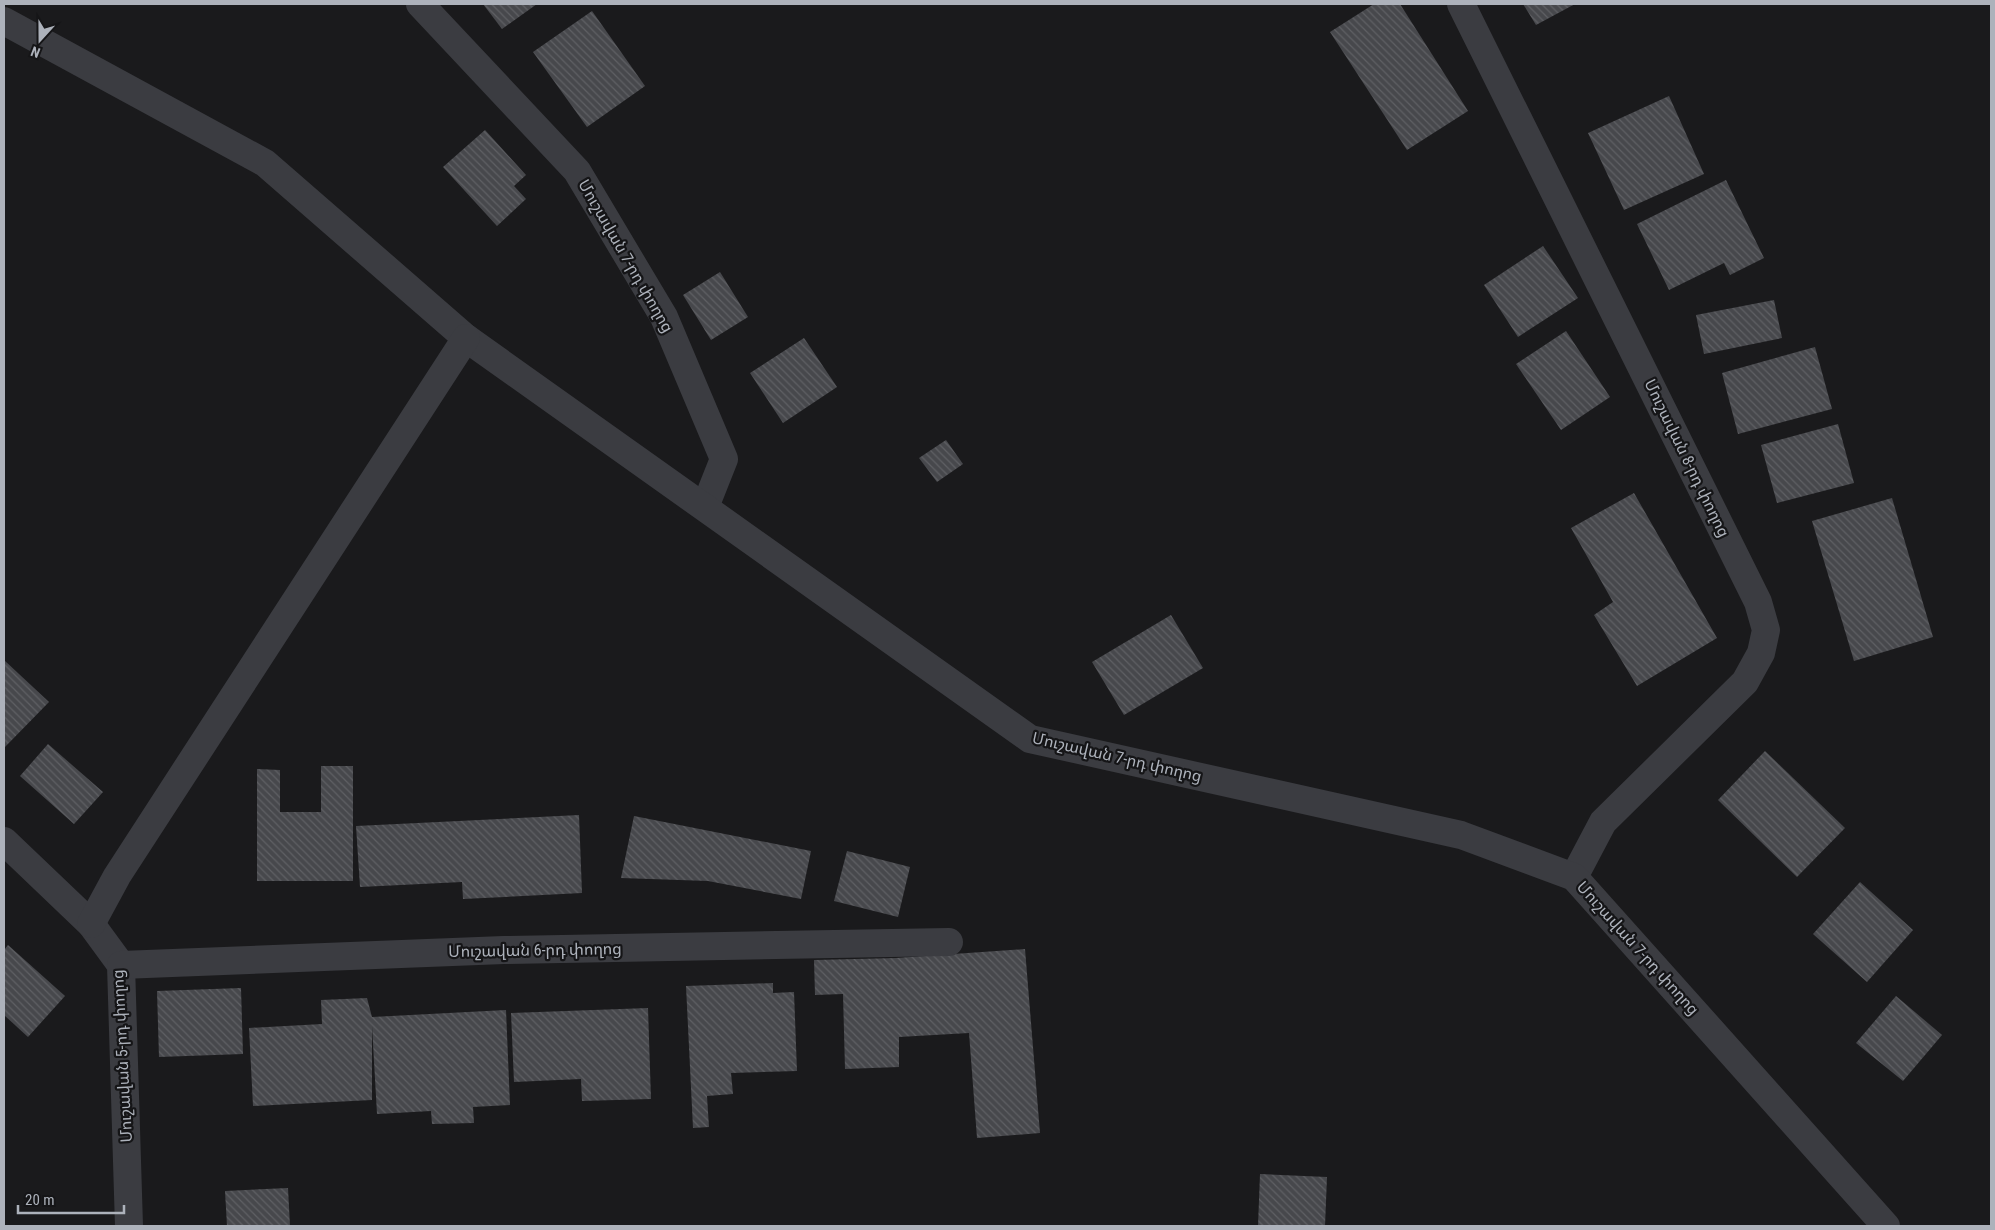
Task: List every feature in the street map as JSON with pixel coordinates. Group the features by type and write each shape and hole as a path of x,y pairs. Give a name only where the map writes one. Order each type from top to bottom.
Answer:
{"street":[{"name":"Մուշավան 7-րդ փողոց","path":"420,4 577,171 664,317 724,458 705,507 1030,739 1461,835 1574,877 1886,1226"},
{"name":"Մուշավան 8-րդ փողոց","path":"1461,4 1758,602 1766,630 1761,653 1746,682 1603,822 1574,877"},
{"path":"4,21 265,163 466,338 705,507"},
{"path":"91,924 117,876 466,338"},
{"name":"Մուշավան 5-րդ փողոց","path":"4,841 91,924 121,965 129,1226"},
{"name":"Մուշավան 6-րդ փողոց","path":"121,965 504,950 949,942"}],"building":[{"path":"483,4 537,4 502,29"},
{"path":"1374,4 1400,4 1468,111 1407,150 1330,32"},
{"path":"1523,4 1575,4 1536,25"},
{"path":"592,11 645,86 587,127 533,52"},
{"path":"1669,96 1704,174 1624,210 1588,133"},
{"path":"485,130 526,175 514,186 526,199 497,226 443,167"},
{"path":"1726,180 1764,258 1730,275 1724,263 1669,290 1637,224"},
{"path":"1543,246 1578,298 1518,337 1484,285"},
{"path":"720,272 748,317 711,340 683,295"},
{"path":"1774,300 1782,338 1704,354 1696,315"},
{"path":"1566,331 1610,397 1561,430 1516,364"},
{"path":"804,338 837,387 783,423 750,373"},
{"path":"1815,347 1832,409 1738,434 1722,373"},
{"path":"1838,424 1854,483 1777,503 1761,445"},
{"path":"946,440 963,464 937,482 919,458"},
{"path":"1634,493 1717,638 1637,686 1594,615 1613,602 1571,528"},
{"path":"1892,498 1933,637 1854,661 1812,521"},
{"path":"1171,615 1203,668 1124,715 1092,662"},
{"path":"4,660 49,702 4,748"},
{"path":"48,744 103,792 74,824 20,776"},
{"path":"1765,751 1845,828 1797,877 1718,800"},
{"path":"321,766 353,766 353,881 257,881 257,769 280,770 280,812 321,812"},
{"path":"579,815 582,893 463,899 462,882 360,887 356,826"},
{"path":"634,816 811,851 801,899 708,881 621,878"},
{"path":"847,851 910,867 898,917 834,901"},
{"path":"1860,882 1913,930 1867,982 1813,934"},
{"path":"8,945 65,996 28,1037 4,1015 4,950"},
{"path":"1025,949 1040,1133 977,1138 969,1033 899,1037 899,1067 845,1069 843,994 815,995 814,960 896,958"},
{"path":"773,983 773,993 794,992 797,1071 731,1073 733,1094 707,1096 709,1127 693,1128 686,986"},
{"path":"241,988 243,1054 159,1057 157,991"},
{"path":"1896,996 1942,1035 1903,1081 1856,1043"},
{"path":"367,998 372,1017 506,1010 510,1105 473,1107 474,1123 432,1124 431,1111 377,1114 372,1026 372,1100 253,1106 249,1028 322,1024 321,1000"},
{"path":"648,1008 651,1099 582,1101 581,1079 514,1082 511,1013"},
{"path":"1260,1174 1327,1177 1325,1226 1258,1226"},
{"path":"288,1188 290,1226 227,1226 225,1191"}]}
